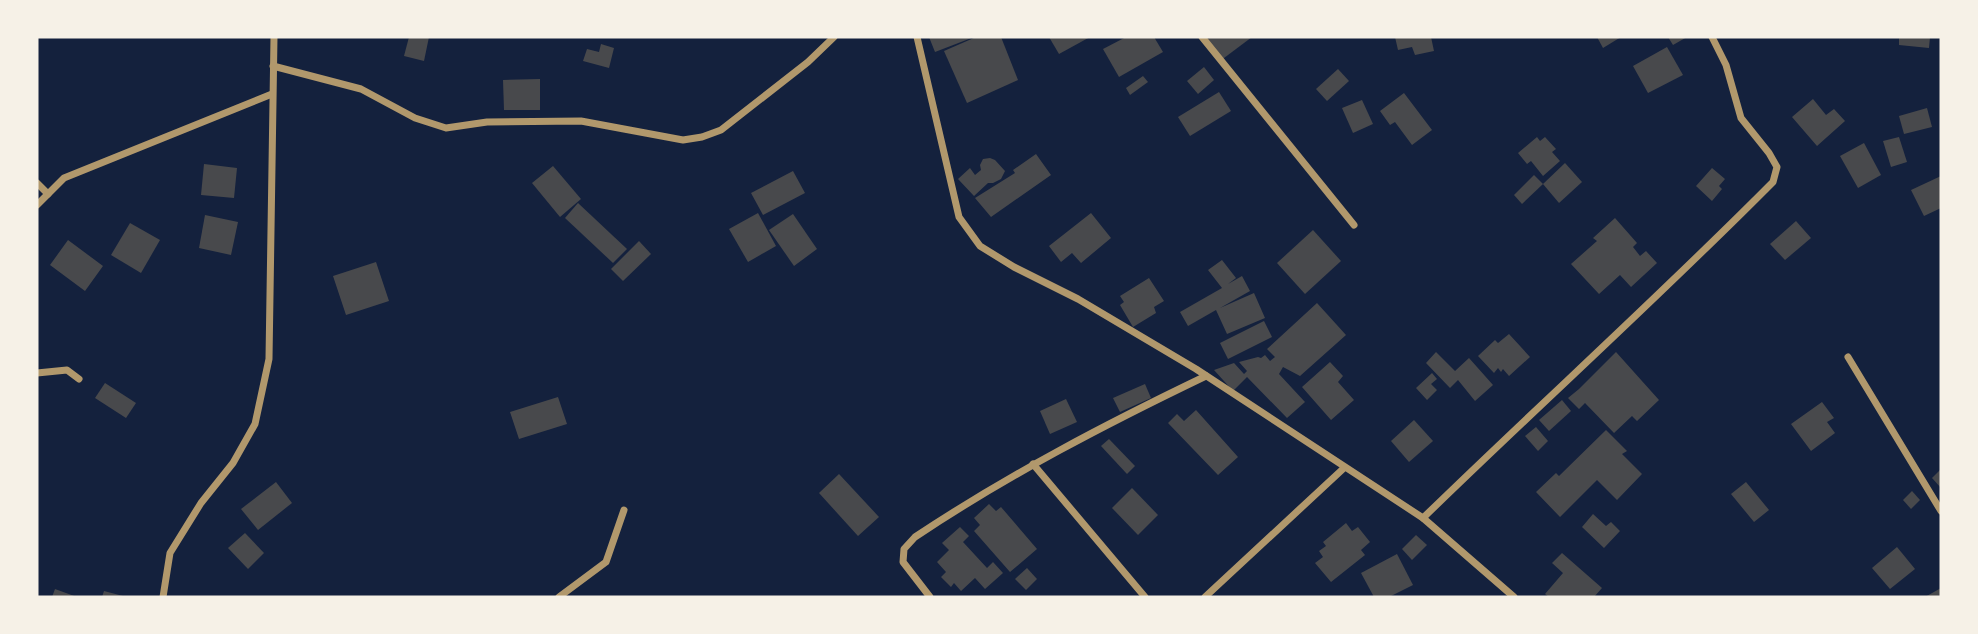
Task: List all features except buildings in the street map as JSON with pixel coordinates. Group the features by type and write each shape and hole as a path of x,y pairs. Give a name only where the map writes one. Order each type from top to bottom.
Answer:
{"street":[{"path":"163,597 170,553 201,503 233,463 255,424 269,359 274,37"},
{"path":"273,66 361,89 415,118 446,128 488,122 581,121 683,139 702,137 721,130 808,62 834,37"},
{"path":"918,37 960,217 980,246 1014,267 1078,299 1206,376 1423,518 1514,597"},
{"path":"1202,37 1354,225"},
{"path":"1423,518 1539,404 1661,293 1773,182 1777,167 1741,118 1726,65 1712,37"},
{"path":"37,205 64,178 272,94"},
{"path":"37,183 48,194"},
{"path":"1848,357 1941,511"},
{"path":"37,373 67,370 79,379"},
{"path":"930,597 903,562 904,549 915,537 1033,464 1104,425 1206,376"},
{"path":"1033,464 1145,597"},
{"path":"1205,597 1344,468"},
{"path":"559,597 606,562 624,510"}]}
